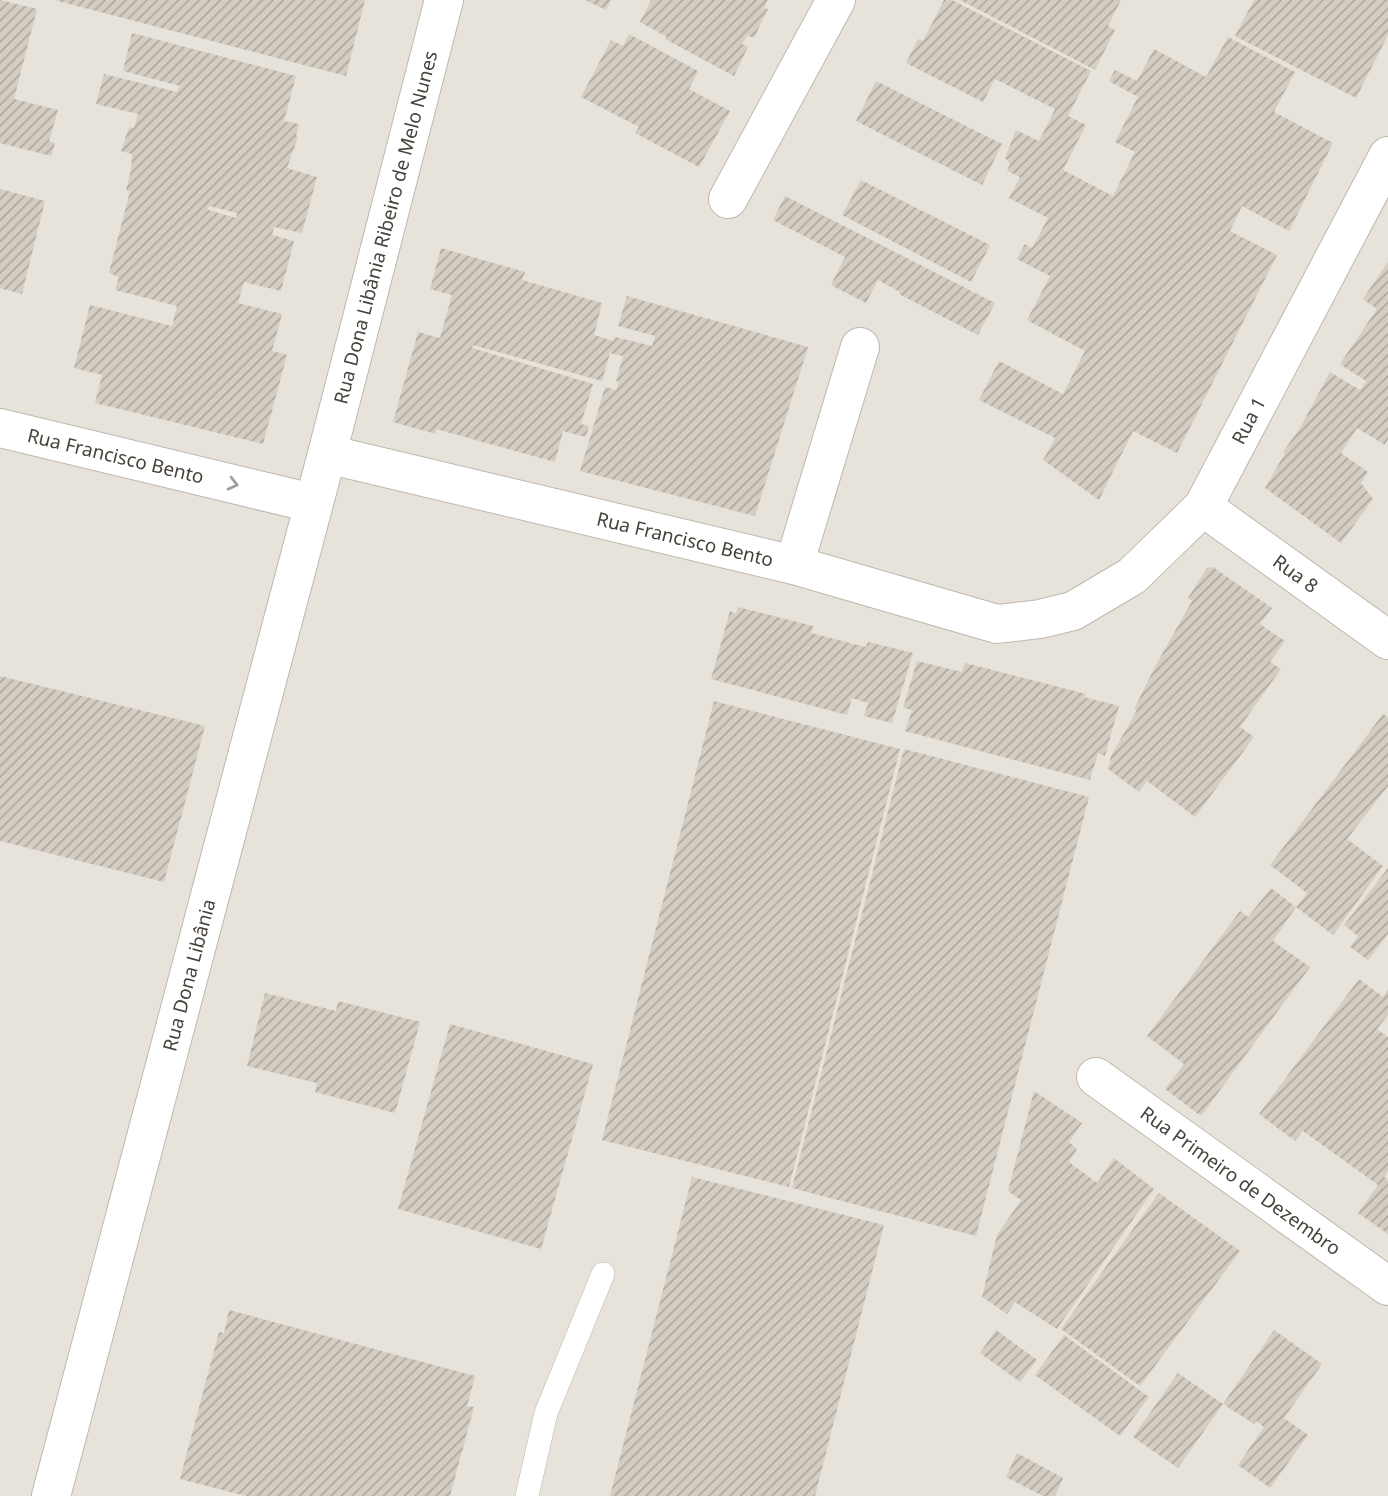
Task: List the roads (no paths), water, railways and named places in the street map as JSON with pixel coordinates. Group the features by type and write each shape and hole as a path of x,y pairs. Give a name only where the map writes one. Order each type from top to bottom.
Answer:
{"street":[{"name":"Rua Dona Libânia Ribeiro de Melo Nunes","path":"327,454 444,0"},
{"path":"728,199 836,0"},
{"name":"Rua 1","path":"1040,619 1073,611 1132,576 1203,508 1388,156"},
{"path":"794,565 860,347"},
{"name":"Rua Francisco Bento","path":"0,428 312,503"},
{"name":"Rua Dona Libânia","path":"51,1496 327,454"},
{"name":"Rua Francisco Bento","path":"327,454 794,565 997,624 1040,619"},
{"name":"Rua 8","path":"1203,508 1388,640"},
{"name":"Rua Primeiro de Dezembro","path":"1096,1077 1388,1286"}],"lane":[{"path":"527,1496 547,1413 603,1274"}]}
